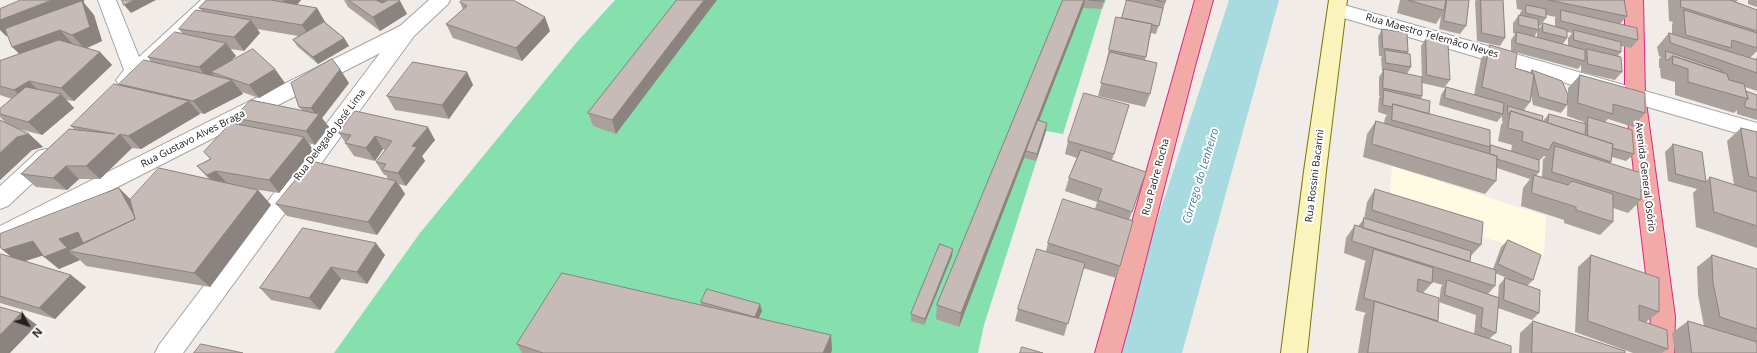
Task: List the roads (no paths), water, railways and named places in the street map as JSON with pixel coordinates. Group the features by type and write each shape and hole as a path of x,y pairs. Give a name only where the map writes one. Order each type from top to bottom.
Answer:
{"highway":[{"name":"Rua Padre Rocha","path":"1108,353 1204,0"},
{"name":"Avenida General Osório","path":"1634,0 1635,94 1663,317 1662,353"}],"main road":[{"name":"Rua Rossini Bacarini","path":"1294,353 1315,171 1338,5"}],"street":[{"path":"107,0 135,72"},
{"path":"112,93 213,0"},
{"name":"Rua Delegado José Lima","path":"168,353 407,31 441,0"},
{"name":"Rua Maestro Telemâco Neves","path":"1338,5 1757,131"},
{"name":"Rua Gustavo Alves Braga","path":"0,237 407,31"},
{"path":"0,200 62,141"}],"waterway":[{"name":"Córrego do Lenheiro","path":"1148,353 1254,0"}]}
